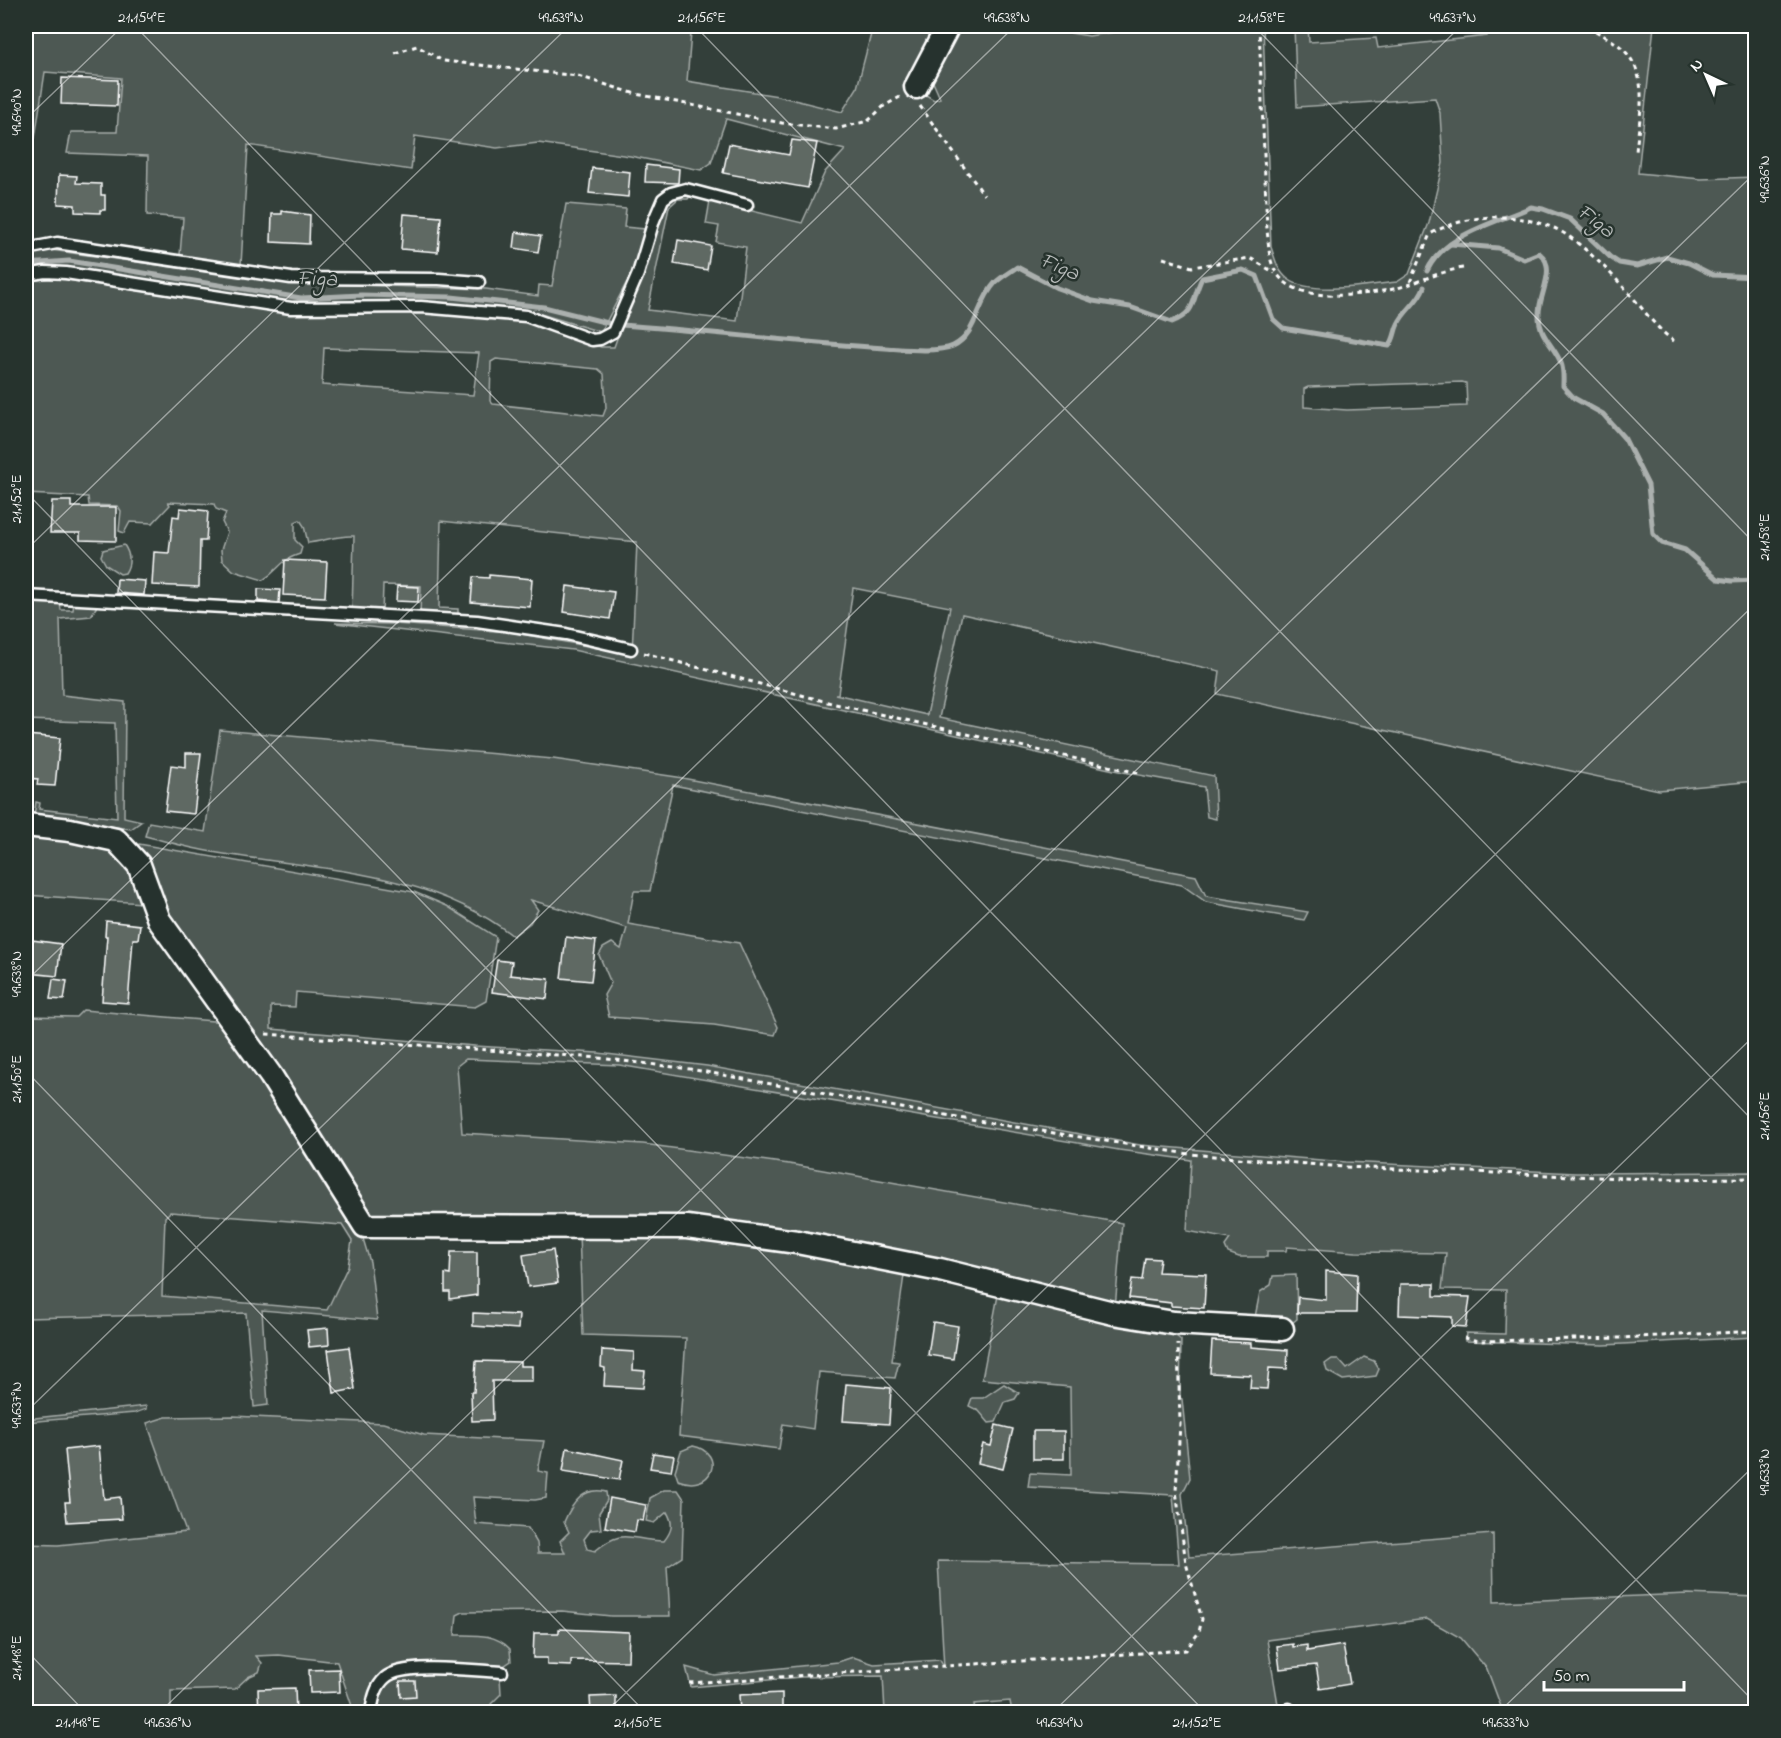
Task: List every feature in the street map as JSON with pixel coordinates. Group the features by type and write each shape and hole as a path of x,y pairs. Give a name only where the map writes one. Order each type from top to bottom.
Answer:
{"street":[{"path":"916,87 948,26"},
{"path":"26,825 70,830 116,840 139,865 159,920 271,1076 365,1226 687,1227 808,1244 940,1270 1113,1313 1177,1323 1282,1329"}],"lane":[{"path":"26,275 45,272 66,273 291,308 421,307 525,316 592,339 600,339 613,332 638,274 654,220 663,200 671,193 686,189 747,205"},
{"path":"26,249 57,243 111,254 291,278 439,279 479,282"},
{"path":"26,596 477,621 566,634 631,649"},
{"path":"370,1713 374,1694 383,1679 390,1674 408,1669 502,1672"}],"path":[{"path":"1259,26 1267,230 1270,259 1276,274"},
{"path":"1591,26 1638,26"},
{"path":"1591,26 1622,48 1636,64 1642,86 1636,152"},
{"path":"395,53 417,46 443,61 578,76 636,94 782,123 836,129 868,121 884,106 916,87"},
{"path":"916,87 916,97 921,107 984,195"},
{"path":"1410,282 1430,234 1450,223 1482,217 1511,218 1555,229 1627,290 1664,334 1674,341"},
{"path":"1164,258 1192,267 1250,258 1300,292 1328,295 1384,291 1447,270 1463,268"},
{"path":"631,649 835,704 1139,773"},
{"path":"238,1031 599,1058 690,1069 939,1116 1189,1154 1344,1167 1649,1179 1755,1178"},
{"path":"689,1683 1186,1650 1200,1632 1202,1619 1186,1563 1176,1491 1180,1424 1177,1323"},
{"path":"1464,1338 1480,1341 1621,1338 1755,1331"}],"shaded area":[{"path":"26,26 694,26 691,33 687,81 778,96 842,112 857,88 871,34 869,26 940,26 921,92 934,100 940,98 929,73 953,26 1066,26 1071,33 1089,36 1154,26 1263,26 1271,247 1275,260 1284,276 1298,284 1325,288 1356,287 1397,282 1409,274 1429,223 1443,163 1440,113 1435,98 1297,107 1294,26 1308,26 1309,42 1376,38 1378,48 1487,36 1488,26 1654,26 1638,173 1701,179 1755,177 1755,781 1659,790 1217,694 1220,671 962,614 939,718 1214,776 1216,819 1207,817 1204,787 1123,772 573,650 335,623 395,624 510,632 632,654 637,542 441,521 439,608 458,609 458,618 420,616 421,586 383,585 382,614 352,613 354,536 308,543 304,526 300,520 295,522 295,540 302,547 300,554 287,559 263,580 234,571 222,560 221,550 227,532 222,522 226,513 216,509 214,504 168,502 170,505 153,523 130,522 124,533 119,531 121,511 118,506 89,505 88,497 26,494 26,282 49,278 290,313 422,312 525,320 601,347 614,347 665,202 677,195 690,196 688,199 678,199 669,207 648,310 737,321 746,247 716,242 719,226 706,224 710,201 802,223 825,172 845,150 726,119 711,163 701,170 630,156 538,143 497,148 415,136 411,170 248,145 241,265 180,255 183,218 147,215 148,156 67,153 71,132 117,132 121,78 45,72 35,138 26,138","holes":["324,348 479,353 473,395 322,385","496,359 598,369 604,374 606,408 603,416 493,404 490,401 491,362","1462,382 1466,383 1467,406 1347,410 1304,407 1304,389 1308,387","853,588 950,607 927,715 835,694 838,694"]},
{"path":"566,204 626,209 624,227 645,229 634,268 601,332 534,312 377,301 300,303 48,267 26,270 26,252 51,250 287,283 486,289 538,296 539,285 552,286"},
{"path":"124,545 129,555 129,563 125,573 120,574 106,565 101,556 103,550"},
{"path":"26,603 60,603 61,610 73,610 74,603 97,606 91,616 60,619 62,695 125,702 124,817 142,821 131,829 34,816 36,802 40,803 39,809 117,818 115,723 26,720"},
{"path":"220,730 553,759 677,777 1196,876 1206,896 1308,912 1304,920 1206,902 1182,885 673,785 650,891 634,891 628,924 739,943 778,1027 775,1035 714,1025 609,1017 604,995 611,983 599,955 603,948 612,943 621,949 627,928 531,900 538,910 530,923 513,936 479,914 443,897 405,884 327,868 207,851 145,836 149,822 205,832"},
{"path":"26,828 90,837 126,860 142,903 26,895"},
{"path":"139,844 414,892 447,906 496,937 486,1001 475,1007 296,992 295,1007 271,1006 271,1029 475,1046 598,1053 707,1066 1140,1145 1346,1162 1576,1173 1755,1172 1755,1337 1604,1345 1465,1341 1466,1333 1505,1334 1506,1290 1442,1289 1446,1253 1356,1252 1287,1247 1286,1251 1267,1251 1267,1257 1239,1257 1228,1253 1225,1246 1230,1239 1187,1231 1191,1160 1119,1150 619,1065 466,1059 457,1066 462,1133 643,1144 789,1164 1122,1223 1115,1309 799,1238 365,1216 185,956 135,854"},
{"path":"83,1010 225,1022 362,1235 370,1262 377,1320 262,1310 268,1405 254,1407 246,1313 26,1318 26,1016 76,1017","holes":["170,1212 342,1225 352,1241 348,1266 327,1310 162,1296 165,1217"]},
{"path":"579,1234 692,1235 905,1268 892,1361 899,1362 895,1378 819,1372 813,1429 783,1424 779,1449 679,1436 686,1338 583,1335"},
{"path":"1296,1275 1297,1319 1292,1323 1255,1317 1260,1292 1271,1285 1273,1276"},
{"path":"999,1290 1162,1325 1181,1340 1180,1398 1182,1399 1190,1478 1182,1494 1189,1557 1493,1534 1494,1602 1688,1594 1755,1597 1755,1712 1503,1712 1487,1669 1461,1638 1427,1619 1267,1640 1279,1710 1285,1710 1285,1712 1012,1712 1010,1701 974,1704 975,1712 885,1712 883,1676 801,1677 691,1687 686,1667 714,1675 838,1662 853,1657 874,1664 940,1660 944,1668 938,1561 1179,1564 1173,1495 1028,1487 1030,1473 1071,1475 1070,1387 982,1379"},
{"path":"1364,1357 1374,1361 1379,1369 1376,1376 1343,1380 1327,1371 1325,1364 1332,1359 1338,1359 1347,1369"},
{"path":"1004,1384 1019,1393 1015,1399 1005,1402 996,1422 989,1423 979,1411 969,1406 972,1398 983,1398"},
{"path":"146,1406 146,1409 135,1413 26,1422 26,1419"},
{"path":"233,1416 383,1423 424,1435 544,1441 538,1471 548,1473 546,1498 535,1500 473,1497 476,1524 528,1528 537,1543 538,1553 565,1553 560,1541 569,1532 564,1522 575,1503 591,1491 606,1492 607,1500 599,1513 601,1529 591,1530 584,1539 587,1549 595,1551 605,1543 621,1537 664,1541 670,1531 671,1520 667,1512 654,1523 646,1521 650,1498 664,1490 678,1490 684,1499 682,1557 667,1567 670,1616 611,1616 562,1611 463,1612 457,1615 455,1635 485,1636 498,1640 510,1649 511,1661 502,1667 419,1662 389,1669 375,1681 364,1712 354,1712 337,1662 279,1655 256,1656 262,1663 259,1672 248,1677 235,1689 171,1691 171,1712 26,1712 26,1544 58,1545 186,1532 147,1423 166,1417"},
{"path":"693,1446 704,1450 710,1456 711,1471 699,1482 690,1483 678,1480 675,1471 681,1451"},
{"path":"423,1673 500,1677 501,1694 491,1704 491,1712 375,1712 381,1692 389,1681 402,1676"}],"building":[{"path":"62,78 118,80 117,106 61,104"},
{"path":"792,140 817,143 808,188 723,173 729,144 789,155"},
{"path":"646,165 679,169 678,183 645,182"},
{"path":"592,168 630,172 628,197 589,193"},
{"path":"59,175 77,176 76,183 101,184 101,195 105,195 105,210 100,210 100,213 75,212 75,205 58,204"},
{"path":"282,211 310,215 309,244 271,242 272,214 282,214"},
{"path":"404,214 441,217 438,252 401,249"},
{"path":"516,232 541,236 538,252 514,248"},
{"path":"678,240 711,246 707,270 674,264"},
{"path":"52,501 71,501 71,507 116,507 116,541 80,540 80,533 50,533"},
{"path":"180,508 208,511 206,541 200,541 199,587 152,585 154,552 169,553 173,516 179,517"},
{"path":"285,560 327,562 325,597 283,595"},
{"path":"489,575 532,579 530,607 471,602 473,577 489,578"},
{"path":"117,579 145,581 144,595 116,593"},
{"path":"397,586 419,587 418,602 396,601"},
{"path":"567,586 614,592 610,619 564,612"},
{"path":"258,589 280,590 279,603 258,601"},
{"path":"26,735 60,738 55,786 37,785 38,779 26,778"},
{"path":"186,753 201,753 194,814 165,811 171,765 186,767"},
{"path":"106,921 140,925 138,939 133,939 128,1003 102,1001"},
{"path":"566,937 596,941 591,981 561,978"},
{"path":"32,940 61,944 57,976 28,973"},
{"path":"497,960 512,962 510,975 549,979 547,999 492,992"},
{"path":"53,979 67,981 64,1000 50,999"},
{"path":"553,1250 558,1283 528,1287 523,1255"},
{"path":"451,1252 477,1252 477,1295 450,1299 450,1292 445,1292 445,1274 450,1275"},
{"path":"1145,1258 1160,1259 1158,1272 1206,1274 1204,1308 1171,1306 1171,1303 1129,1298 1132,1279 1142,1280"},
{"path":"1326,1271 1357,1274 1356,1313 1297,1313 1298,1297 1326,1300"},
{"path":"1400,1284 1434,1284 1434,1296 1470,1297 1466,1327 1452,1326 1452,1317 1399,1315"},
{"path":"473,1313 519,1315 518,1329 473,1326"},
{"path":"933,1322 958,1326 953,1359 928,1355"},
{"path":"328,1328 329,1345 309,1347 307,1330"},
{"path":"1212,1341 1251,1343 1251,1347 1288,1350 1287,1369 1269,1368 1267,1389 1250,1388 1251,1375 1210,1373"},
{"path":"349,1347 355,1389 334,1393 328,1350"},
{"path":"602,1350 634,1352 633,1370 645,1371 643,1388 604,1386 605,1368 601,1367"},
{"path":"476,1361 520,1362 520,1366 532,1366 532,1381 492,1381 493,1420 472,1421 471,1392 474,1392"},
{"path":"846,1384 891,1388 889,1424 843,1421"},
{"path":"996,1425 1013,1429 1003,1469 978,1463 983,1444 991,1446"},
{"path":"1033,1431 1064,1431 1064,1459 1033,1459"},
{"path":"99,1446 104,1499 120,1497 122,1519 67,1522 65,1502 70,1502 65,1450"},
{"path":"567,1448 623,1460 619,1480 563,1471"},
{"path":"653,1453 674,1456 671,1471 650,1468"},
{"path":"610,1498 646,1505 643,1521 637,1520 635,1532 605,1527"},
{"path":"559,1629 629,1632 628,1661 571,1660 571,1666 547,1665 547,1658 533,1658 534,1633 559,1633"},
{"path":"1293,1644 1293,1647 1307,1645 1307,1651 1343,1645 1350,1684 1320,1689 1316,1665 1280,1669 1277,1646"},
{"path":"339,1669 340,1692 310,1693 309,1670"},
{"path":"400,1681 415,1681 416,1696 401,1697"},
{"path":"295,1688 296,1713 259,1713 258,1689"},
{"path":"782,1693 782,1713 740,1713 739,1695"},
{"path":"616,1696 616,1713 591,1713 590,1697"}],"waterway":[{"name":"Figa","path":"1427,271 1435,258 1458,239 1531,207 1570,219 1619,263 1637,266 1667,257 1689,263 1713,275 1756,277"},
{"path":"1451,244 1498,248 1524,259 1539,253 1547,266 1539,321 1561,363 1563,386 1574,398 1603,414 1625,439 1648,485 1653,534 1662,543 1685,550 1718,579 1756,580"},
{"name":"Figa","path":"26,264 69,261 301,298 361,295 451,297 544,307 608,323"},
{"name":"Figa","path":"621,325 852,346 929,350 946,348 961,341 972,326 989,291 997,281 1017,267 1057,288 1093,301 1130,307 1172,322 1190,309 1202,278 1243,270 1257,276 1273,319 1283,328 1389,346 1401,319 1424,287"}]}
